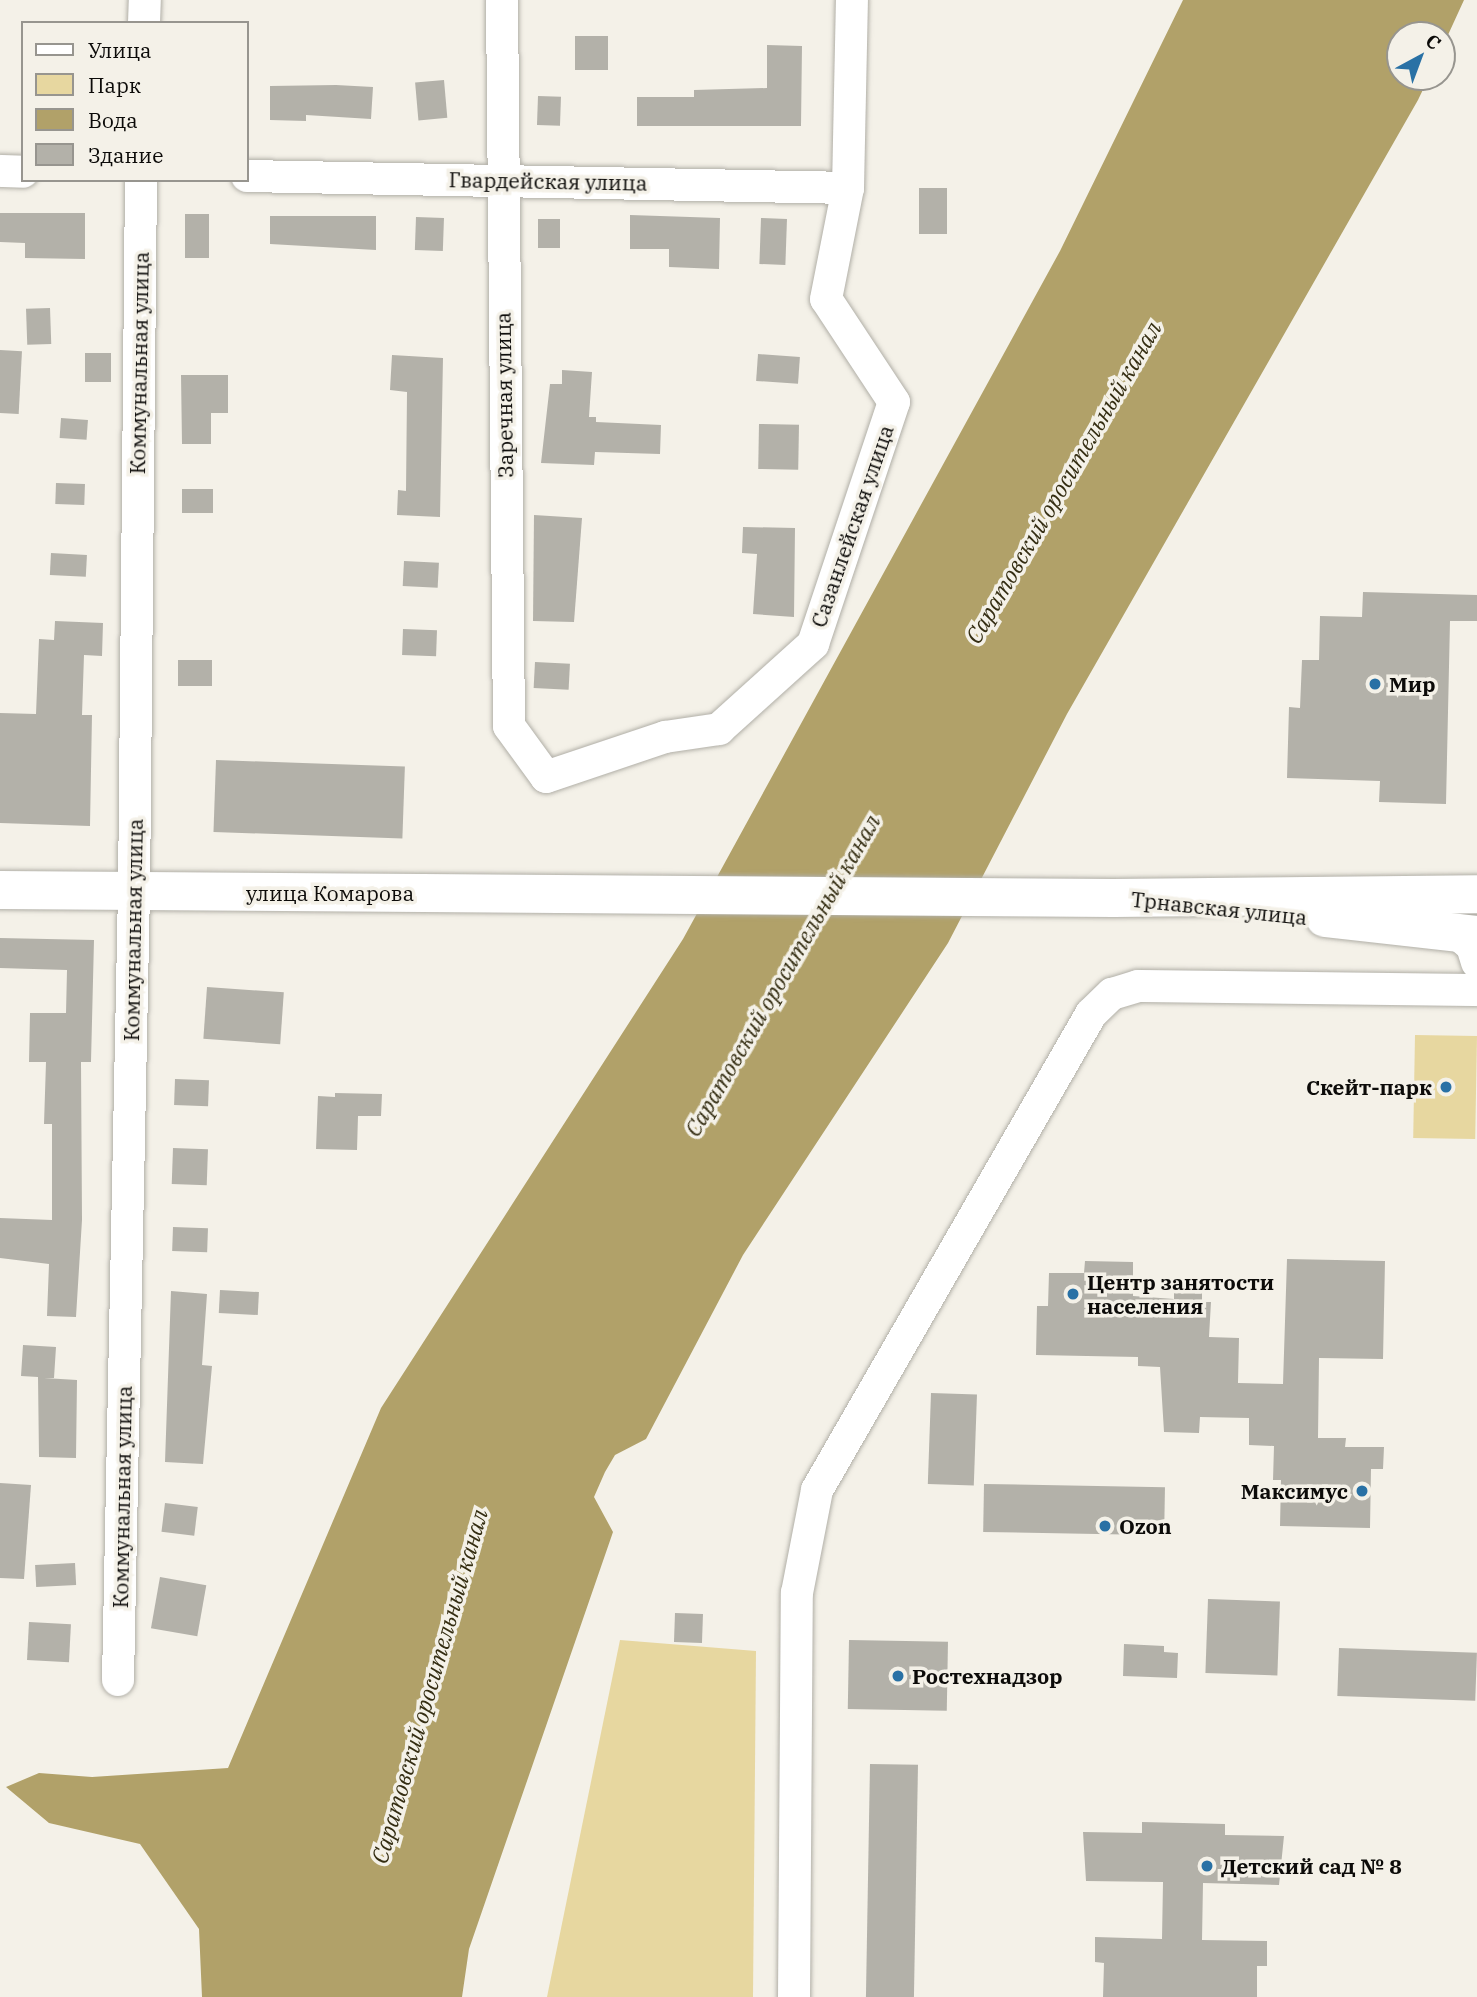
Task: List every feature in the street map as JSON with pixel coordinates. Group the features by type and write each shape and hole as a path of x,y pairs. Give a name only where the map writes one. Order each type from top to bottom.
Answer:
{"main road":[{"name":"улица Комарова","path":"0,890 1114,898"},
{"name":"Трнавская улица","path":"1114,898 1477,894"},
{"name":"Трнавская улица","path":"1114,898 1466,933"}],"street":[{"path":"144,21 145,0"},
{"name":"Заречная улица","path":"502,0 501,180 509,726 546,777"},
{"name":"Сазанлейская улица","path":"546,777 665,737 719,729 813,644 894,402 826,299 848,188 852,0"},
{"path":"0,172 21,172"},
{"name":"Гвардейская улица","path":"248,176 848,188"},
{"name":"Коммунальная улица","path":"118,1679 134,893 141,182"},
{"path":"794,1997 797,1593 817,1490 1091,1014 1112,994 1138,986 1464,990 1477,963 1466,933"}],"green space":[{"name":"Скейт-парк","path":"1415,1035 1477,1036 1475,1139 1413,1138"},
{"path":"620,1640 756,1651 753,1997 547,1997"}],"water":[{"name":"Саратовский оросительный канал","path":"1183,0 1464,0 1454,21 1386,21 1386,91 1422,91 1418,100 1067,714 948,943 743,1255 646,1439 615,1455 605,1472 594,1497 613,1532 469,1949 462,1997 202,1997 199,1929 140,1844 49,1823 6,1787 39,1773 92,1777 228,1768 381,1408 683,939 1060,251"}],"building":[{"path":"575,36 608,36 608,70 575,70"},
{"path":"767,45 802,46 801,126 637,126 637,97 694,97 694,90 767,88"},
{"path":"444,80 447,118 418,120 415,83"},
{"path":"270,86 373,87 371,119 306,115 306,121 270,120"},
{"path":"538,96 561,97 560,126 537,125"},
{"path":"919,188 947,188 947,234 919,234"},
{"path":"0,213 85,213 85,259 25,258 25,243 0,242"},
{"path":"185,214 209,214 209,258 185,258"},
{"path":"630,215 720,218 719,269 669,267 669,249 630,249"},
{"path":"270,216 376,216 376,250 270,244"},
{"path":"416,217 444,218 443,251 415,250"},
{"path":"761,218 787,219 785,265 759,264"},
{"path":"538,219 560,219 560,248 538,248"},
{"path":"50,308 51,344 27,345 26,309"},
{"path":"0,350 22,351 19,414 0,413"},
{"path":"85,353 111,353 111,382 85,382"},
{"path":"758,354 800,357 798,384 756,381"},
{"path":"392,355 443,358 440,517 397,515 398,490 406,491 407,392 390,390"},
{"path":"562,370 592,372 589,417 596,417 596,422 661,425 660,454 595,452 594,465 541,463 550,384 562,384"},
{"path":"181,375 228,375 228,413 211,413 211,444 182,444"},
{"path":"61,418 88,420 87,440 60,438"},
{"path":"759,424 799,425 798,470 758,469"},
{"path":"56,483 85,484 84,505 55,504"},
{"path":"182,489 213,489 213,513 182,513"},
{"path":"534,515 582,518 574,622 533,621"},
{"path":"743,527 795,528 794,617 753,614 757,554 742,553"},
{"path":"51,553 87,555 86,577 50,575"},
{"path":"404,561 439,563 438,588 403,586"},
{"name":"Мир","path":"1363,592 1477,595 1477,621 1450,621 1446,804 1379,802 1380,781 1287,778 1289,707 1300,708 1302,660 1319,660 1320,616 1362,617"},
{"path":"55,621 103,623 102,656 84,655 82,715 92,715 90,826 0,823 0,713 36,714 39,639 54,640"},
{"path":"403,629 437,630 436,656 402,655"},
{"path":"178,660 212,660 212,686 178,686"},
{"path":"535,662 570,664 569,690 534,688"},
{"path":"216,760 405,767 402,839 213,832"},
{"path":"0,938 94,940 91,1062 81,1062 82,1220 76,1317 47,1316 49,1264 0,1258 0,1218 52,1220 52,1124 44,1124 46,1062 29,1062 30,1013 66,1013 67,970 0,968"},
{"path":"207,987 284,992 280,1044 203,1039"},
{"path":"175,1079 209,1080 208,1106 174,1105"},
{"path":"335,1093 382,1094 381,1116 358,1116 357,1150 316,1149 318,1096 335,1097"},
{"path":"173,1148 208,1149 207,1185 172,1184"},
{"path":"173,1227 208,1228 207,1252 172,1251"},
{"path":"1287,1259 1385,1261 1383,1359 1319,1358 1318,1438 1346,1438 1345,1447 1384,1447 1383,1469 1371,1469 1370,1528 1280,1526 1281,1480 1273,1480 1274,1446 1249,1445 1249,1418 1200,1417 1199,1433 1164,1432 1160,1367 1138,1366 1138,1357 1036,1355 1037,1306 1048,1306 1049,1273 1084,1273 1085,1261 1133,1262 1133,1296 1174,1299 1174,1291 1202,1292 1202,1302 1211,1302 1209,1337 1239,1338 1238,1383 1283,1384"},
{"path":"220,1290 259,1292 258,1315 219,1313"},
{"path":"171,1291 207,1294 202,1365 212,1366 203,1464 165,1462"},
{"path":"23,1345 56,1347 54,1378 44,1378 77,1380 76,1458 39,1457 38,1377 21,1376"},
{"path":"931,1393 977,1395 974,1486 928,1484"},
{"path":"0,1483 31,1485 24,1579 0,1578"},
{"path":"984,1484 1165,1487 1164,1535 983,1532"},
{"path":"165,1503 198,1507 194,1536 161,1532"},
{"path":"75,1563 76,1585 36,1587 35,1565"},
{"path":"160,1577 206,1585 197,1636 151,1628"},
{"path":"1208,1599 1280,1602 1277,1675 1205,1673"},
{"path":"675,1613 703,1614 702,1643 674,1642"},
{"path":"29,1622 71,1624 69,1662 27,1660"},
{"name":"Ростехнадзор","path":"849,1640 948,1642 947,1711 848,1709"},
{"path":"1124,1644 1164,1646 1164,1652 1178,1653 1177,1678 1123,1676"},
{"path":"1339,1648 1477,1653 1475,1701 1337,1696"},
{"path":"870,1764 918,1765 914,1997 866,1997"},
{"path":"1142,1822 1225,1824 1225,1835 1284,1836 1279,1885 1203,1883 1202,1940 1267,1941 1267,1966 1257,1966 1257,1997 1103,1997 1104,1963 1095,1962 1095,1937 1162,1939 1163,1882 1086,1881 1083,1832 1142,1833"}],"place":[{"name":"Мир","path":"1375,684"},
{"name":"Скейт-парк","path":"1446,1087"},
{"name":"Центр занятости населения","path":"1073,1294"},
{"name":"Максимус","path":"1362,1491"},
{"name":"Ozon","path":"1105,1526"},
{"name":"Ростехнадзор","path":"898,1676"},
{"name":"Детский сад № 8","path":"1207,1866"}]}
